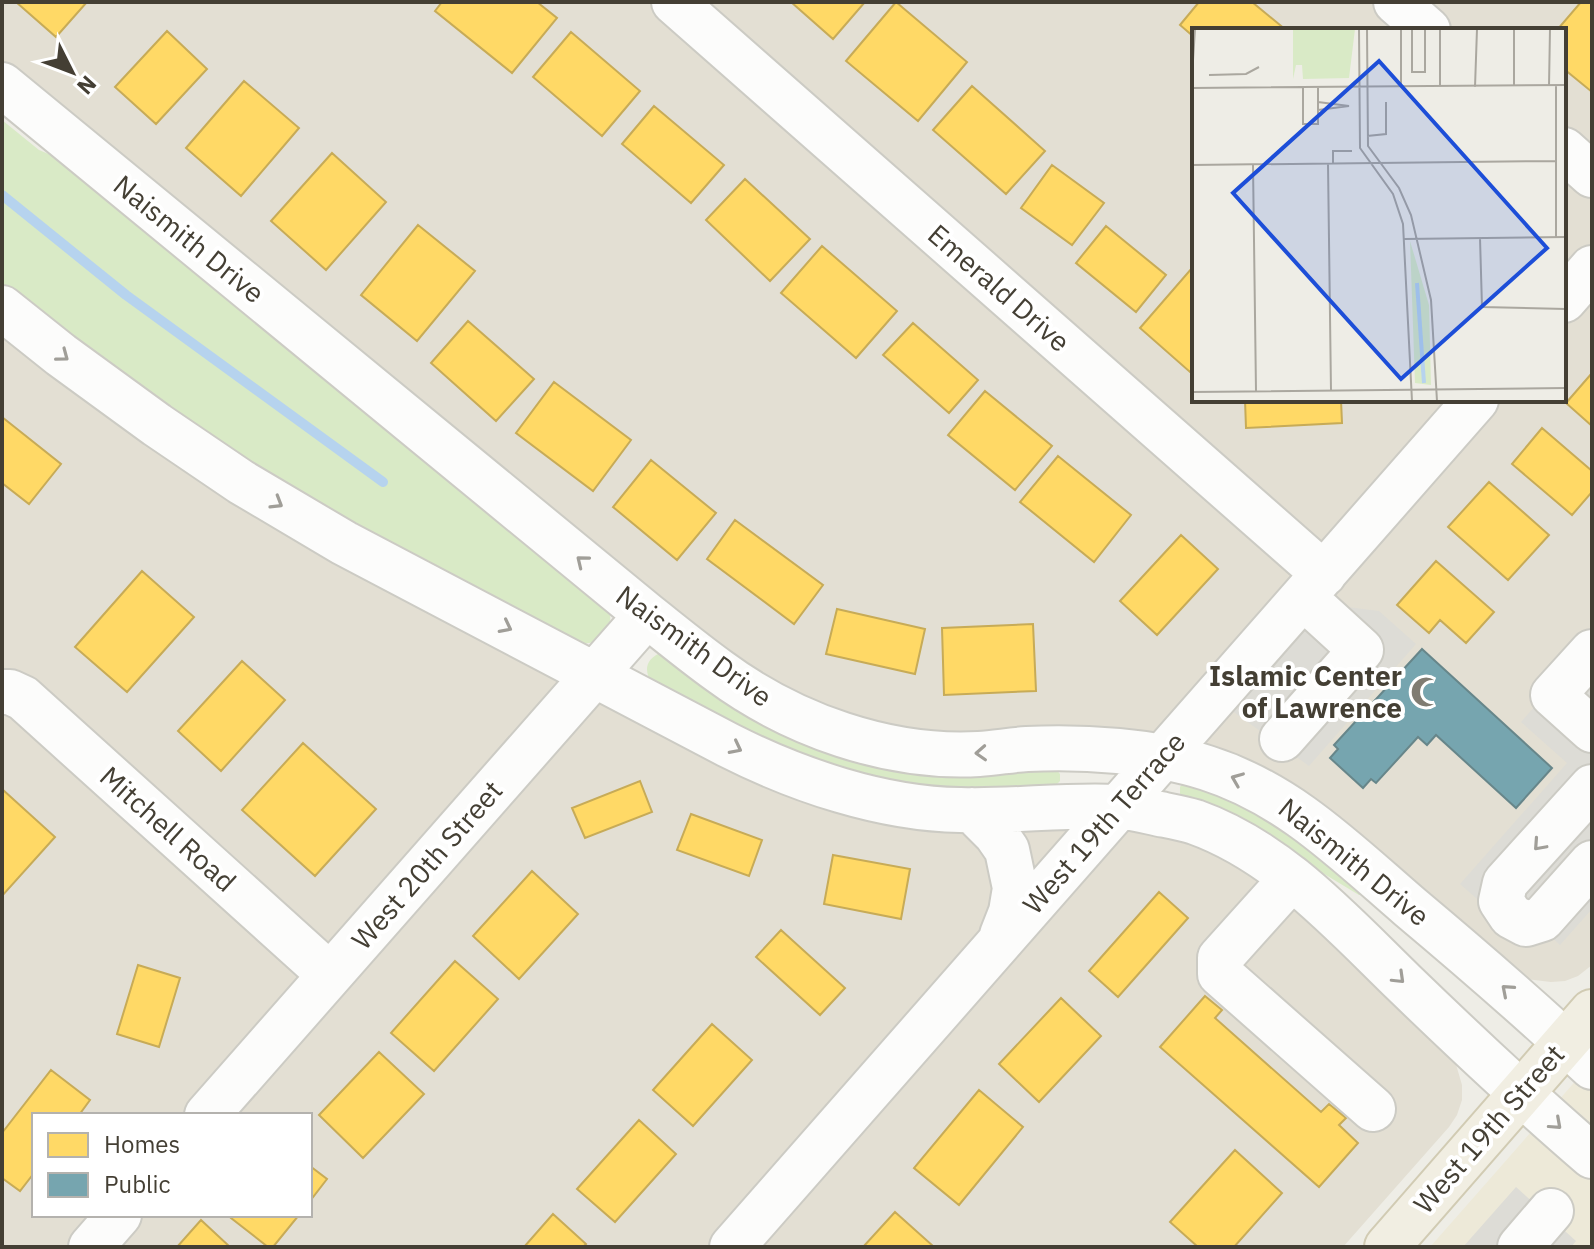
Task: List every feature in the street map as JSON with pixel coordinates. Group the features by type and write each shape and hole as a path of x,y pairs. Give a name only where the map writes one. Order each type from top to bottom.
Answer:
{"main road":[{"name":"West 19th Street","path":"1387,1247 1521,1093 1583,1040"}],"street":[{"name":"Emerald Drive","path":"674,2 1313,586 1361,650 1282,739"},
{"path":"1396,2 1426,28"},
{"name":"Naismith Drive","path":"2,85 721,673 779,708 824,729 903,750 978,754 1029,749 1098,750 1162,757 1229,776 1266,792 1298,813 1508,990 1583,1040"},
{"path":"1566,152 1592,175"},
{"path":"1566,298 1592,268"},
{"name":"Naismith Drive","path":"2,308 85,372 241,482 344,543 744,753 790,773 842,791 958,811 1119,807 1193,821 1238,840 1292,878 1592,1156"},
{"name":"West 19th Terrace","path":"732,1247 1474,402"},
{"name":"West 20th Street","path":"209,1113 647,615"},
{"path":"1592,652 1553,695 1592,730"},
{"name":"Mitchell Road","path":"2,692 23,698 330,975"},
{"path":"1592,787 1505,883 1501,901 1511,916 1526,924 1542,919 1592,863"},
{"path":"972,810 1007,850 1015,888 1011,912 998,945"},
{"path":"1292,878 1220,958 1220,974 1373,1109"},
{"path":"1520,1247 1551,1211"},
{"path":"91,1247 117,1217"}],"shaded area":[{"path":"2,2 1592,2 1592,965 1578,976 1551,982 1526,979 1169,735 1086,730 957,738 840,716 740,666 2,65"},
{"path":"2,329 625,706 1159,825 1270,879 1455,1061 1462,1085 1462,1100 1449,1127 1343,1247 2,1247"},
{"path":"1325,598 1331,605 1379,611 1416,644 1309,766 1228,708"},
{"path":"1592,642 1592,909 1560,945 1547,933 1516,933 1460,884 1567,763 1521,722"},
{"path":"1592,1062 1592,1247 1430,1247 1496,1172"},
{"path":"1516,1187 1576,1241 1571,1247 1463,1247"}],"green space":[{"path":"2,120 39,150 70,163 608,601 610,621 606,635 593,642 573,643 358,531 228,453 2,287"},
{"path":"662,652 766,719 1055,768 1060,774 1060,781 1054,787 968,795 844,776 758,740 652,684 648,665 652,658"},
{"path":"1185,780 1279,818 1364,895 1359,895 1238,822 1186,800 1180,794"}],"building: Homes":[{"path":"16,2 87,2 56,37"},
{"path":"442,2 537,2 557,18 512,73 435,11"},
{"path":"791,2 865,2 833,39"},
{"path":"896,2 967,62 918,121 846,61"},
{"path":"1199,2 1252,2 1284,28 1192,28 1192,35 1180,25"},
{"path":"1581,2 1592,2 1592,92 1566,71 1566,28 1559,28"},
{"path":"167,31 207,69 156,124 115,87"},
{"path":"571,32 640,91 602,136 533,77"},
{"path":"244,81 299,128 241,196 186,148"},
{"path":"972,86 1045,151 1006,194 933,130"},
{"path":"654,106 724,165 691,203 622,144"},
{"path":"332,153 386,202 326,270 271,221"},
{"path":"1052,165 1104,203 1072,245 1021,208"},
{"path":"745,179 810,239 770,281 706,220"},
{"path":"418,225 475,271 417,341 361,295"},
{"path":"1106,226 1166,275 1136,312 1076,263"},
{"path":"822,246 897,311 856,358 781,293"},
{"path":"1192,268 1192,370 1190,372 1140,328"},
{"path":"468,321 534,379 496,421 431,363"},
{"path":"913,323 978,380 949,413 883,355"},
{"path":"1592,373 1592,426 1566,403"},
{"path":"554,382 631,440 593,491 516,433"},
{"path":"985,391 1052,446 1015,490 948,435"},
{"path":"1245,402 1341,402 1342,423 1246,428"},
{"path":"2,417 61,464 29,504 2,483"},
{"path":"1542,428 1592,471 1592,492 1572,515 1512,464"},
{"path":"1058,456 1131,515 1094,562 1020,502"},
{"path":"651,460 716,513 677,560 613,507"},
{"path":"1489,482 1549,535 1508,580 1448,527"},
{"path":"735,520 823,585 794,624 707,559"},
{"path":"1181,535 1218,569 1157,635 1120,601"},
{"path":"1436,561 1494,612 1466,643 1440,620 1429,633 1397,605"},
{"path":"142,571 194,617 127,692 75,647"},
{"path":"837,609 925,629 915,674 826,654"},
{"path":"1033,624 1036,691 944,695 942,628"},
{"path":"242,661 285,700 221,771 178,731"},
{"path":"303,743 376,809 315,876 242,810"},
{"path":"640,781 652,812 585,838 572,808"},
{"path":"2,789 55,837 2,896"},
{"path":"691,814 762,840 749,876 677,850"},
{"path":"833,855 910,869 901,919 824,904"},
{"path":"532,871 578,914 519,979 473,936"},
{"path":"1159,892 1188,918 1118,997 1089,971"},
{"path":"781,930 845,988 820,1015 756,957"},
{"path":"455,961 498,999 434,1071 391,1033"},
{"path":"138,965 180,978 159,1047 117,1034"},
{"path":"1205,996 1222,1010 1215,1018 1321,1112 1329,1104 1346,1118 1339,1125 1358,1143 1319,1187 1160,1047"},
{"path":"1061,998 1101,1036 1039,1102 999,1064"},
{"path":"712,1024 752,1060 693,1126 653,1090"},
{"path":"379,1052 424,1094 363,1158 319,1115"},
{"path":"51,1070 90,1100 80,1113 32,1113 32,1176 20,1191 2,1178 2,1133"},
{"path":"979,1090 1023,1127 959,1205 914,1168"},
{"path":"639,1120 676,1154 615,1222 577,1189"},
{"path":"1235,1150 1282,1193 1234,1247 1198,1247 1170,1222"},
{"path":"312,1168 327,1179 312,1198"},
{"path":"895,1212 933,1246 863,1247"},
{"path":"553,1214 586,1244 583,1247 524,1247"},
{"path":"297,1217 273,1247 268,1247 231,1218"},
{"path":"201,1220 230,1247 177,1247"}],"building: Public":[{"name":"Islamic Center of Lawrence","path":"1422,649 1552,768 1516,808 1436,735 1427,745 1418,737 1376,783 1371,779 1363,788 1330,758 1338,749 1334,745"}],"waterway":[{"path":"2,195 126,295 383,482"}],"place":[{"name":"Islamic Center of Lawrence","path":"1426,692"}]}
